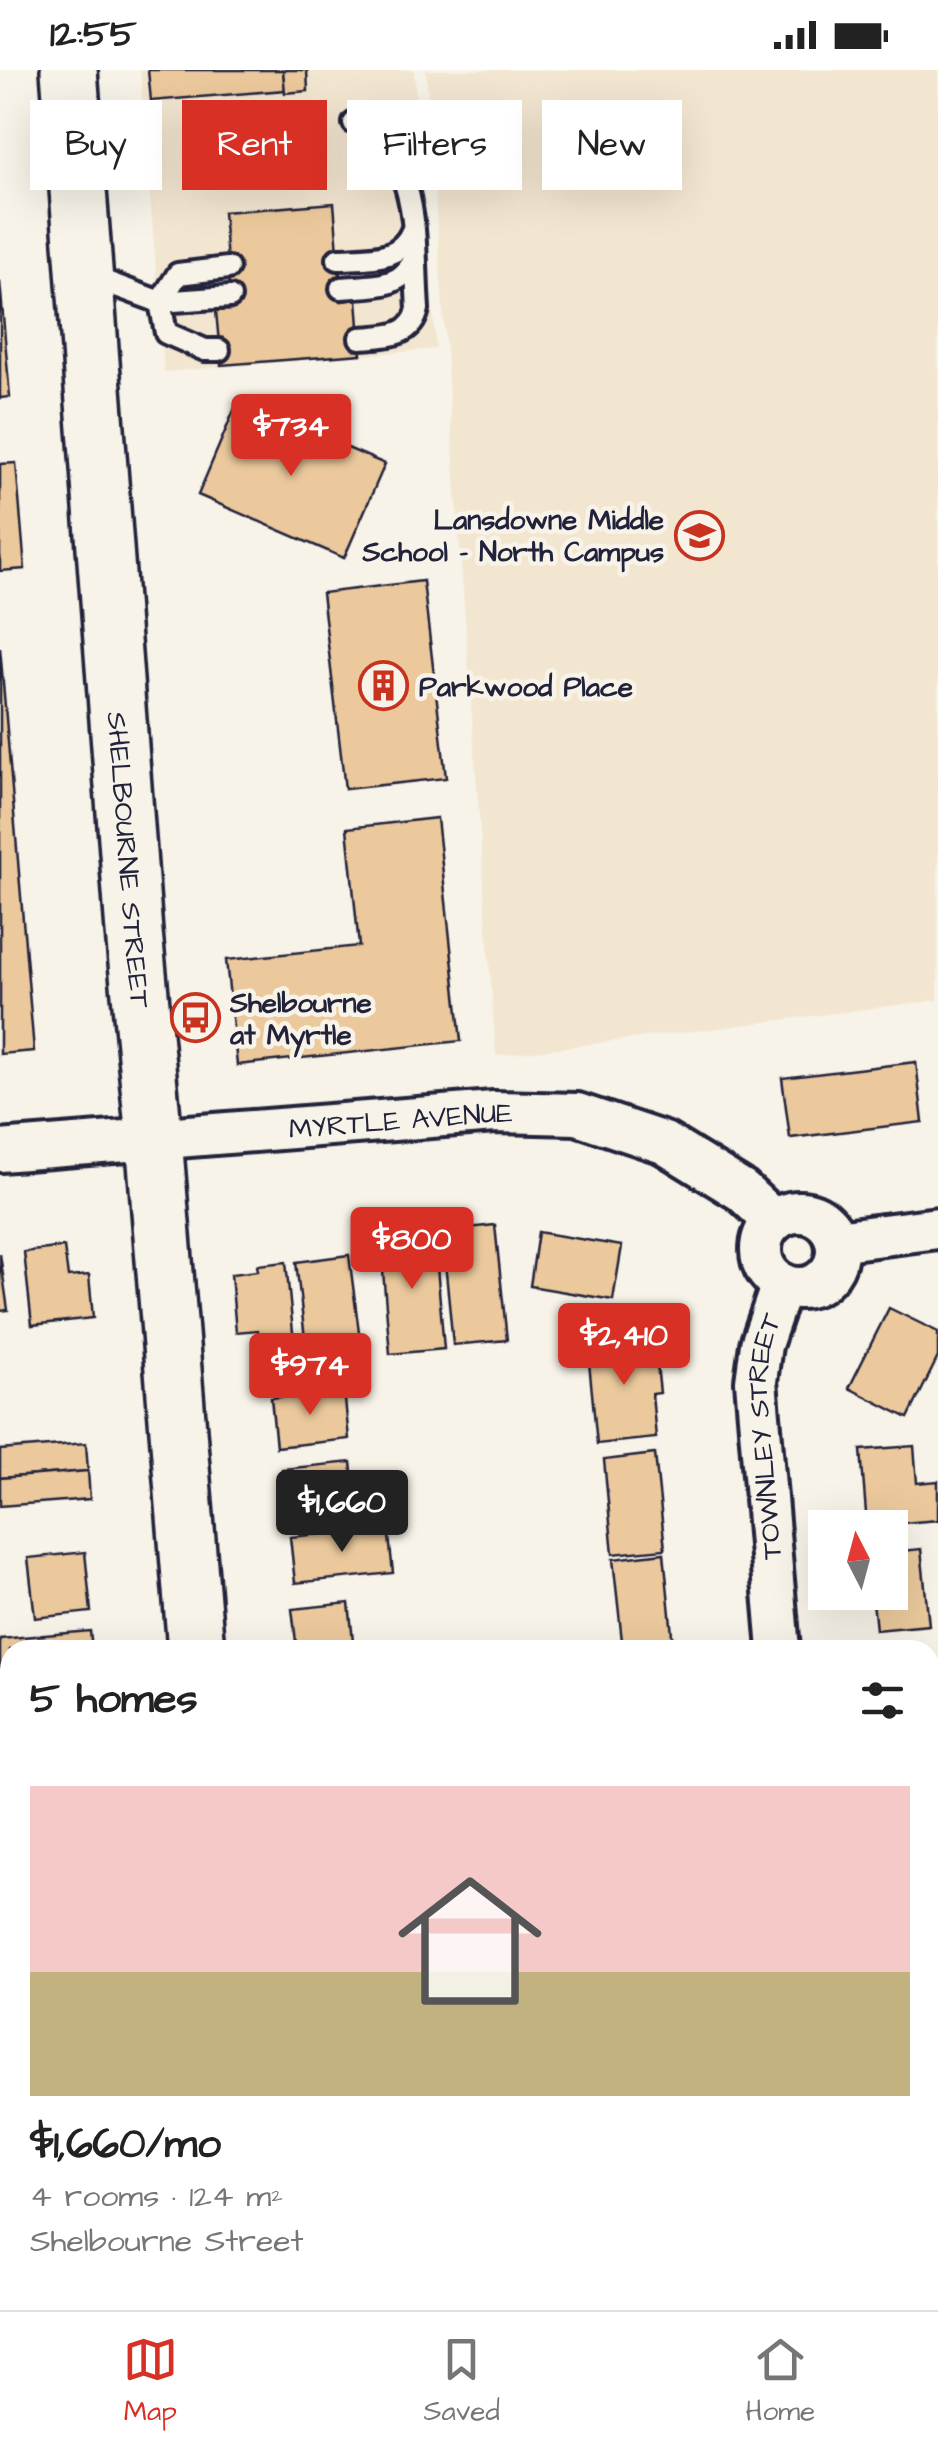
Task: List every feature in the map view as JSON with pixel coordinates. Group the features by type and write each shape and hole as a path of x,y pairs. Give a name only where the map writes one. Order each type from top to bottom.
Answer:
{"main road":[{"name":"SHELBOURNE STREET","path":"69,70 134,932 195,1640"}],"street":[{"name":"MYRTLE AVENUE","path":"0,1151 494,1112 577,1114 664,1143 742,1191 774,1221"},
{"path":"798,1212 810,1214 831,1229 836,1241 837,1253 828,1275 806,1287 782,1284 764,1267 761,1254 766,1230 774,1221 798,1212"},
{"path":"836,1241 938,1228"},
{"name":"TOWNLEY STREET","path":"777,1640 756,1381 762,1345 782,1284"}],"lane":[{"path":"360,338 402,333 416,319 408,190"},
{"path":"338,259 395,252 409,240 412,231"},
{"path":"341,288 398,281 414,259"},
{"path":"219,350 204,350 166,333 160,302 178,274 228,268"},
{"path":"85,274 160,302 230,297"}],"shaded area":[{"path":"140,70 414,70 416,100 347,100 347,190 423,190 436,349 164,372 150,190 162,190 162,100 142,100"},
{"name":"Lansdowne Middle School - North Campus","path":"426,70 938,70 938,1000 496,1056 435,190 522,190 522,100 428,100"}],"building":[{"path":"148,70 283,70 285,90 151,100"},
{"path":"283,70 307,70 308,91 285,93"},
{"path":"334,203 342,301 357,299 361,354 221,365 216,311 231,310 223,212"},
{"path":"0,281 10,397 0,398"},
{"path":"238,401 385,464 344,558 198,495"},
{"path":"16,463 25,569 0,571 0,464"},
{"name":"Parkwood Place","path":"423,581 446,778 345,789 322,593"},
{"path":"0,647 34,1051 0,1054"},
{"path":"437,818 461,1041 237,1065 226,960 359,946 347,828"},
{"path":"916,1062 923,1122 790,1138 782,1078"},
{"path":"495,1225 507,1340 453,1345 442,1231"},
{"path":"434,1231 444,1349 390,1354 380,1235"},
{"path":"538,1232 622,1246 613,1300 530,1286"},
{"path":"64,1247 68,1277 89,1275 93,1318 32,1325 24,1252"},
{"path":"0,1254 8,1310 0,1311"},
{"path":"349,1255 360,1340 306,1347 296,1262"},
{"path":"286,1262 294,1342 260,1345 258,1330 236,1332 231,1274 258,1271 257,1265"},
{"path":"889,1308 938,1332 938,1357 908,1418 849,1388"},
{"path":"654,1336 660,1393 652,1394 656,1438 597,1444 587,1342"},
{"path":"344,1390 349,1439 276,1447 271,1398"},
{"path":"86,1443 88,1471 0,1478 0,1450"},
{"path":"914,1446 917,1483 938,1481 938,1520 908,1523 908,1510 866,1510 861,1450"},
{"path":"655,1454 665,1549 613,1554 604,1460"},
{"path":"351,1462 356,1510 287,1518 282,1469"},
{"path":"88,1471 90,1499 0,1506 0,1478"},
{"path":"388,1527 393,1573 295,1583 290,1537"},
{"path":"921,1549 929,1625 876,1630 874,1610 908,1610 908,1550"},
{"path":"85,1552 91,1612 35,1618 28,1558"},
{"path":"664,1553 673,1640 622,1640 613,1559"},
{"path":"349,1603 353,1640 296,1640 292,1609"},
{"path":"90,1631 91,1640 0,1640"}],"place":[{"name":"Lansdowne Middle School - North Campus","path":"699,535"},
{"name":"Parkwood Place","path":"384,686"},
{"name":"Shelbourne at Myrtle","path":"195,1018"}]}
